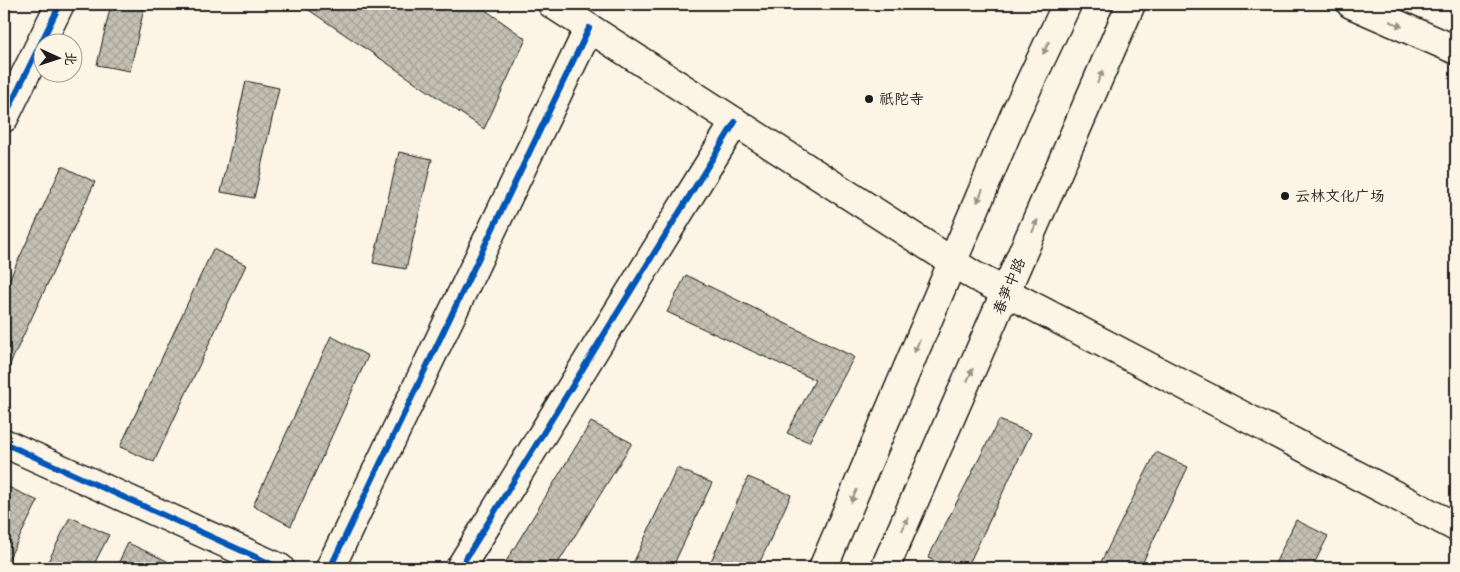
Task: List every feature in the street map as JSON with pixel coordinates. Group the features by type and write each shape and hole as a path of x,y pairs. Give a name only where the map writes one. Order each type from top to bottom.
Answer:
{"street":[{"path":"4,118 60,4"},
{"path":"552,4 973,275 1456,527"},
{"path":"823,568 1015,114 1067,4"},
{"name":"春笋中路","path":"885,568 1131,4"},
{"path":"1351,4 1456,50"},
{"path":"330,568 589,28"},
{"path":"460,568 735,122"},
{"path":"4,443 280,568"}],"building":[{"path":"111,4 145,4 130,71 97,65"},
{"path":"300,4 477,4 526,39 484,129"},
{"path":"246,81 279,88 254,198 221,192"},
{"path":"399,152 432,159 406,269 373,263"},
{"path":"62,166 95,182 4,377 4,291"},
{"path":"213,249 246,265 154,462 120,447"},
{"path":"686,275 854,357 809,442 787,433 815,380 667,312"},
{"path":"331,336 368,356 291,526 253,506"},
{"path":"999,420 1031,433 967,568 951,568 928,558"},
{"path":"591,422 632,443 555,568 502,568"},
{"path":"1156,452 1188,467 1140,568 1098,568"},
{"path":"677,468 712,483 672,568 631,568"},
{"path":"748,477 791,495 757,568 708,568"},
{"path":"4,485 38,501 4,568"},
{"path":"70,517 109,535 92,568 45,568"},
{"path":"1296,520 1328,536 1312,568 1273,568"},
{"path":"128,543 167,561 163,568 116,568"}],"cycle path":[{"path":"4,118 60,4"},
{"path":"330,568 589,28"},
{"path":"460,568 735,122"},
{"path":"4,443 280,568"}],"place":[{"name":"祇陀寺","path":"869,99"},
{"name":"云林文化广场","path":"1285,196"}]}
